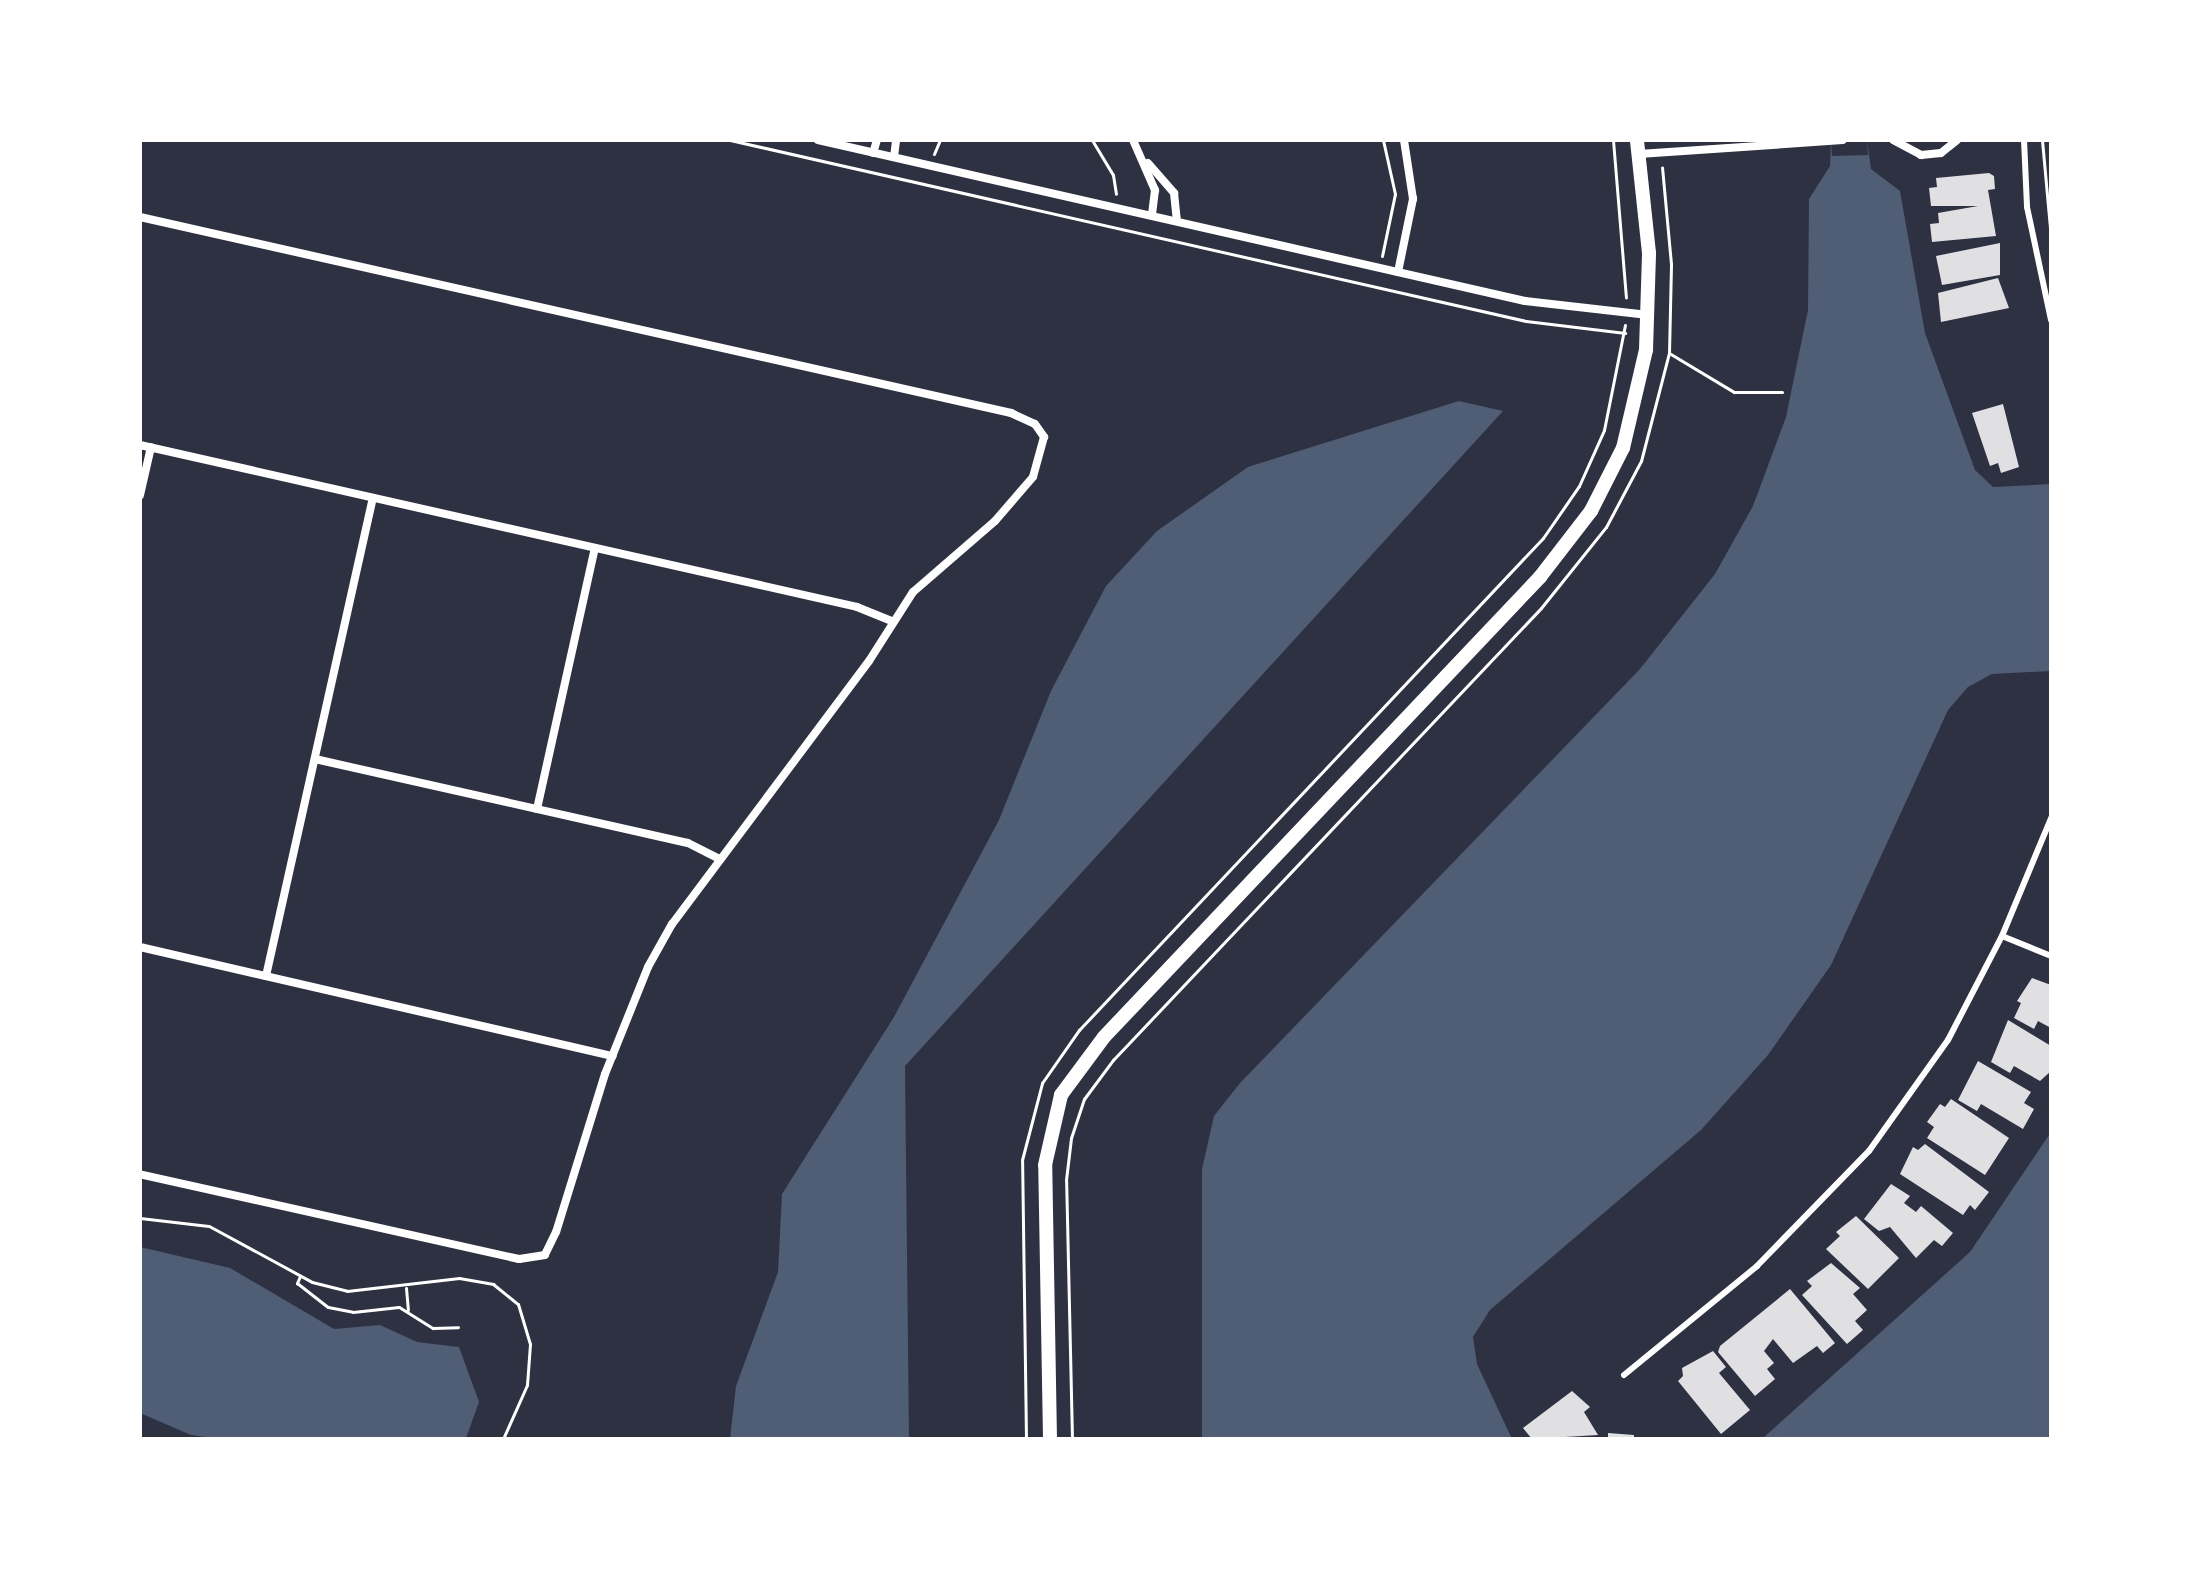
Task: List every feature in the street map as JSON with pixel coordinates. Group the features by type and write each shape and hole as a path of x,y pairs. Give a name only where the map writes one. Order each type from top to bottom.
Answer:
{"street":[{"path":"818,140 1525,301 1649,315"},
{"path":"873,153 877,140"},
{"path":"894,157 896,140"},
{"path":"1133,140 1174,193 1177,221"},
{"path":"1398,272 1413,199 1404,140"},
{"path":"1050,1439 1045,1165 1061,1095 1104,1037 1577,532 1623,448 1640,386 1649,315 1638,147 1660,152 1843,140"},
{"path":"1893,140 1921,155 1941,153 1957,140"},
{"path":"1147,162 1155,190 1152,215"},
{"path":"140,217 1011,413 1035,424 1044,437 1033,477 995,521 913,592 869,661 718,858 648,967 613,1056 552,1246 532,1260 140,1174"},
{"path":"140,445 857,607 892,621"},
{"path":"140,495 151,447"},
{"path":"266,976 373,498"},
{"path":"537,809 595,548"},
{"path":"315,759 688,843 718,858"},
{"path":"140,947 613,1056"}],"lane":[{"path":"2024,140 2027,207 2051,320"},
{"path":"1624,1375 1757,1266 1869,1151 1948,1040 2002,936 2051,818"},
{"path":"2002,936 2051,956"}],"path":[{"path":"730,140 1549,326 1625,333"},
{"path":"1092,140 1113,175 1116,207"},
{"path":"1375,287 1395,194 1383,140"},
{"path":"1026,1439 1022,1160 1042,1083 1079,1030 1543,538 1579,486 1604,430 1625,333 1623,215 1613,140"},
{"path":"2042,140 2051,239"},
{"path":"1072,1439 1066,1180 1071,1138 1084,1099 1101,1072 1572,572 1606,527 1641,461 1669,353 1671,264 1660,152"},
{"path":"1669,353 1734,392 1782,392"},
{"path":"140,1218 209,1226 300,1276 347,1291 483,1280 518,1304 528,1331 529,1371 503,1439"},
{"path":"300,1276 297,1283 309,1295 336,1310 408,1310 433,1328 458,1327"},
{"path":"406,1288 408,1310"}],"water":[{"path":"1831,140 1867,140 1871,169 1900,191 1925,333 1975,470 1993,487 2051,484 2051,671 1992,674 1968,687 1948,710 1831,965 1768,1055 1701,1130 1490,1310 1473,1337 1477,1364 1512,1439 1202,1439 1202,1169 1214,1116 1240,1083 1640,669 1715,574 1753,506 1786,417 1808,310 1809,199 1830,166"},
{"path":"1459,401 1503,411 905,1066 909,1439 730,1439 736,1386 778,1272 782,1194 894,1017 942,927 999,820 1051,691 1106,586 1157,531 1248,467"},
{"path":"2051,1132 2051,1439 1762,1439 1970,1252"},
{"path":"140,1247 230,1268 334,1329 380,1325 417,1342 459,1347 479,1402 466,1438 219,1439 191,1435 140,1413"}],"pier":[{"path":"1831,140 1867,140 1868,155 1832,156"}],"building":[{"path":"1989,173 1994,176 1995,189 1988,190 1996,236 1932,242 1930,224 1939,223 1938,213 1978,206 1931,206 1929,188 1937,187 1936,178"},
{"path":"2000,243 2000,275 1942,285 1936,256"},
{"path":"1998,278 2009,308 1941,322 1938,293"},
{"path":"2003,404 2019,467 2001,473 1998,463 1990,466 1972,413"},
{"path":"2032,978 2051,985 2051,1028 2038,1021 2034,1029 2014,1018 2021,1003 2017,1001"},
{"path":"2008,1020 2051,1046 2051,1071 2040,1081 2014,1066 2010,1073 1991,1062"},
{"path":"1978,1061 2031,1092 2024,1103 2034,1109 2023,1129 1981,1104 1977,1111 1958,1100"},
{"path":"1951,1099 2009,1138 1985,1175 1927,1138 1934,1127 1927,1122 1940,1104 1945,1107"},
{"path":"1925,1144 1989,1192 1975,1210 1970,1205 1963,1215 1900,1174 1913,1147 1918,1150"},
{"path":"1891,1184 1910,1196 1904,1203 1916,1212 1921,1206 1953,1233 1942,1246 1934,1240 1916,1258 1890,1227 1879,1231 1864,1219"},
{"path":"1856,1216 1899,1258 1868,1289 1826,1249 1840,1236 1836,1232"},
{"path":"1831,1263 1860,1288 1853,1294 1867,1310 1855,1321 1863,1330 1847,1344 1802,1295 1812,1286 1807,1281"},
{"path":"1790,1289 1835,1343 1823,1353 1817,1346 1793,1363 1773,1339 1764,1351 1774,1363 1767,1369 1775,1379 1755,1396 1718,1352 1720,1346"},
{"path":"1713,1351 1726,1367 1719,1373 1750,1410 1721,1434 1678,1381 1683,1376 1682,1368"},
{"path":"1572,1391 1590,1407 1584,1412 1598,1435 1532,1439 1523,1428"},
{"path":"1608,1433 1634,1435 1634,1439 1608,1439"}]}
